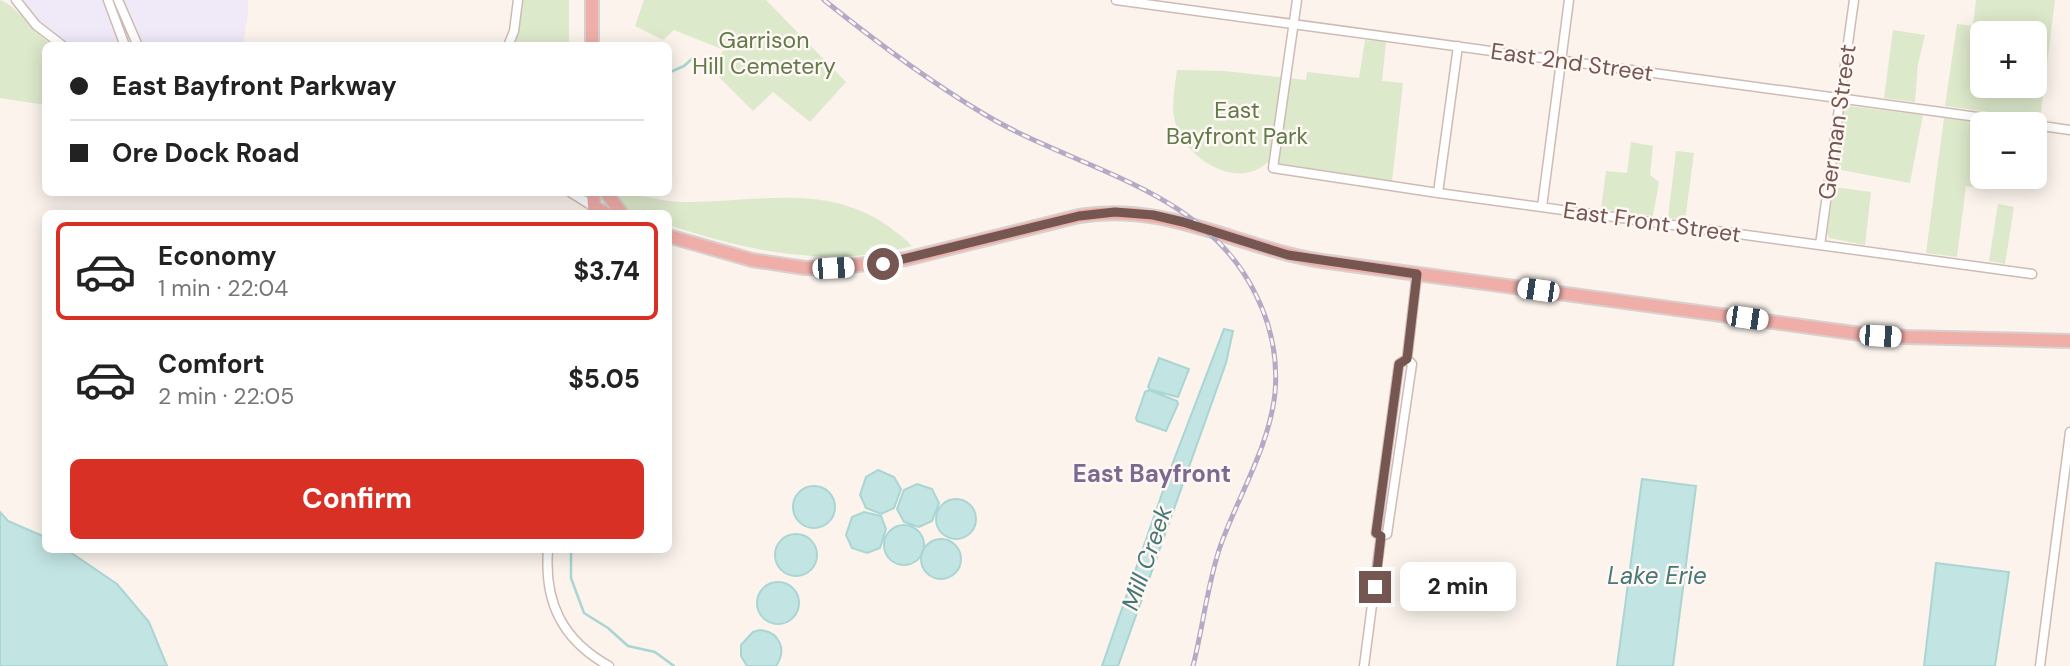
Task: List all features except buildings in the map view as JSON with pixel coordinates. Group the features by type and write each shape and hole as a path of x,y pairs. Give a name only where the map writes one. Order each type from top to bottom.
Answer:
{"highway":[{"path":"592,0 592,42"},
{"path":"672,237 730,255 776,264 805,268 858,267 906,260 1079,216 1133,212 1183,222 1288,255 1417,274 1861,334 2070,341"}],"street":[{"path":"16,0 36,25 58,42"},
{"path":"108,0 124,42"},
{"path":"118,0 136,42"},
{"path":"510,42 519,0"},
{"name":"East 2nd Street","path":"1116,0 1970,116"},
{"path":"1294,24 1297,0"},
{"path":"1542,207 1569,0"},
{"name":"German Street","path":"1820,245 1854,0"},
{"name":"East Front Street","path":"1294,24 1273,167 1438,193 2032,274"},
{"path":"1438,193 1458,46"},
{"path":"2047,127 2070,130"},
{"path":"576,196 595,210"},
{"path":"1364,666 1381,536 1387,534 1412,364 1407,359 1417,274"},
{"path":"2040,666 2070,432"},
{"path":"548,553 548,589 560,620 578,644 609,666"}],"shaded area":[{"path":"21,0 248,0 243,42 67,42 44,29"}],"green space":[{"path":"0,0 48,42 42,42 42,105 0,98"},
{"path":"522,0 569,0 569,42 515,42"},
{"name":"Garrison Hill Cemetery","path":"644,0 766,0 846,82 810,122 773,92 753,111 710,68 724,50 674,30 663,40 635,26"},
{"path":"1976,0 2055,0 2047,63 2047,21 1974,21"},
{"path":"1957,24 1970,26 1970,98 2043,98 2041,112 1989,112 1945,106"},
{"path":"1893,30 1925,35 1918,64 1915,102 1884,98"},
{"name":"East Bayfront Park","path":"1365,40 1386,42 1382,81 1403,83 1392,181 1268,162 1256,170 1228,172 1202,159 1182,138 1173,112 1177,70 1224,71 1306,80 1307,72 1359,78"},
{"path":"1848,106 1923,115 1910,183 1836,169 1844,110"},
{"path":"1944,118 1970,121 1970,187 1966,186 1957,257 1926,253"},
{"path":"1631,142 1653,146 1650,175 1659,182 1653,216 1601,209 1606,171 1627,173"},
{"path":"1676,151 1694,153 1685,220 1668,218"},
{"path":"1834,187 1871,192 1865,245 1829,238 1827,233"},
{"path":"613,196 641,196 679,202 807,198 834,202 860,211 886,225 912,246 850,256 789,254 728,242 672,226 672,210 625,210"},
{"path":"1998,204 2014,207 2005,264 1989,261"}],"water":[{"name":"Mill Creek","path":"1224,329 1233,331 1226,363 1118,666 1102,666 1172,465"},
{"path":"1159,358 1189,369 1178,397 1148,387"},
{"path":"1149,390 1177,401 1166,431 1137,421 1145,392"},
{"path":"878,470 894,477 901,489 894,508 881,514 866,508 860,495 866,477"},
{"name":"Lake Erie","path":"1642,479 1696,486 1673,666 1617,666"},
{"path":"917,484 932,489 939,503 932,521 919,527 904,522 897,509 904,490"},
{"path":"814,486 829,492 835,507 829,522 814,528 799,522 793,507 799,492"},
{"path":"956,499 970,505 976,519 970,533 956,539 942,533 936,519 942,505"},
{"path":"0,512 8,521 42,536 42,553 71,553 117,584 149,622 167,666 0,666"},
{"path":"864,512 881,516 886,529 880,548 867,553 852,548 846,535 852,517"},
{"path":"904,525 918,531 924,545 918,559 904,565 890,559 884,545 890,531"},
{"path":"796,534 811,540 817,555 811,570 796,576 781,570 775,555 781,540"},
{"path":"941,539 949,540 955,545 960,551 960,567 955,573 949,578 941,579 933,578 927,573 922,567 921,559 922,551 927,545 933,540"},
{"path":"1936,563 2009,572 1995,666 1924,666"},
{"path":"778,582 793,588 799,603 793,618 778,624 763,618 757,603 763,588"},
{"path":"760,630 772,634 780,643 781,654 776,666 747,666 741,656 741,645 753,632"}],"waterway":[{"path":"672,71 684,66 694,57"},
{"path":"571,553 571,578 584,613 608,628 628,646 655,652 674,666"}],"railway":[{"path":"824,0 903,60 984,114 1021,134 1136,185 1172,205 1205,229 1233,259 1256,295 1266,318 1274,355 1276,380 1272,413 1260,452 1220,547 1193,666"}],"district":[{"name":"East Bayfront","path":"1152,474"}],"route":[{"path":"883,264 1079,216 1133,212 1183,222 1288,255 1417,274 1407,359 1399,364 1376,533 1381,536 1375,587"}]}
